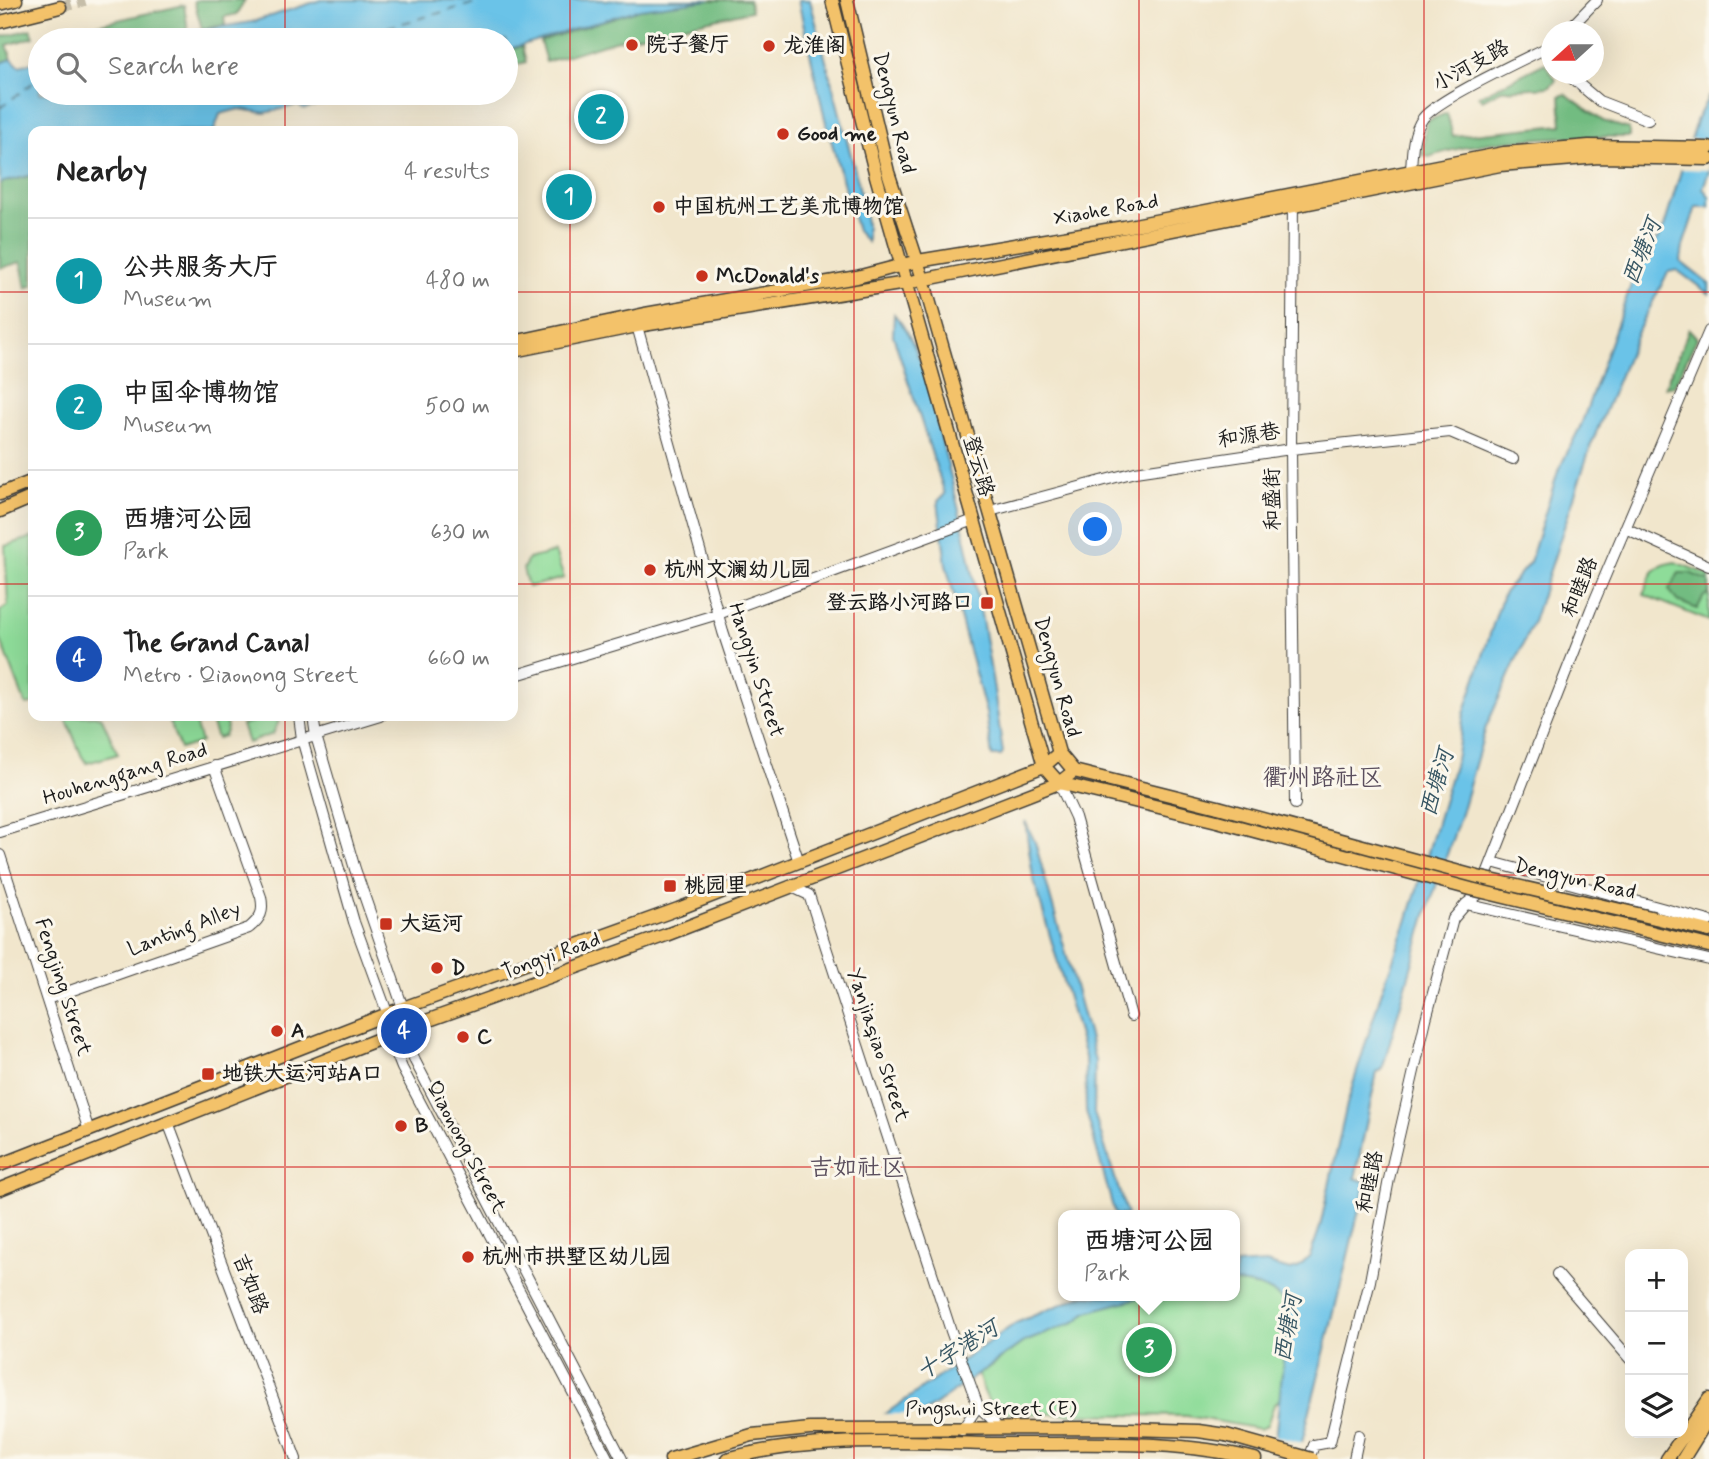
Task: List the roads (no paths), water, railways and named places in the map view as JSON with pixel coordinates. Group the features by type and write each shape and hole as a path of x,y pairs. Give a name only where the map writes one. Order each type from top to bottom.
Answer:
{"main road":[{"path":"0,4 16,0"},
{"name":"Dengyun Road","path":"832,0 882,174 918,261 1059,753 1074,771 1478,877 1709,931"},
{"name":"Dengyun Road","path":"847,0 882,174"},
{"path":"0,22 60,7"},
{"name":"Xiaohe Road","path":"518,350 637,326 906,283 1418,184 1589,146 1709,148"},
{"name":"Xiaohe Road","path":"518,341 647,313 858,277 918,261 1124,227 1411,171 1540,155 1709,159"},
{"name":"登云路","path":"882,174 906,283 1044,766"},
{"path":"0,494 28,483"},
{"path":"0,510 28,499"},
{"name":"Tongyi Road","path":"0,1165 403,1008 799,862 1044,766 1059,753"},
{"path":"1044,766 1059,783"},
{"name":"Tongyi Road","path":"0,1189 388,1035 1059,783 1074,771"},
{"name":"Dengyun Road","path":"1059,783 1217,821 1471,889 1709,946"},
{"path":"1688,1420 1709,1399"},
{"path":"1683,1459 1709,1417"},
{"name":"Pingshui Street (E)","path":"671,1459 752,1435 780,1432 846,1429 1098,1428 1198,1431 1310,1459"},
{"path":"1667,1459 1678,1438"},
{"name":"Pingshui Street (E)","path":"727,1459 783,1448 822,1444 937,1443 1155,1444 1222,1451 1255,1459"}],"street":[{"path":"1577,21 1597,0"},
{"name":"小河支路","path":"1411,171 1413,146 1424,116 1442,103 1541,51"},
{"path":"1579,84 1599,101 1648,120"},
{"name":"和盛街","path":"1292,194 1291,449 1295,804"},
{"name":"Hangyin Street","path":"637,326 718,614 799,862"},
{"name":"和睦路","path":"1310,1459 1314,1445 1330,1442 1370,1281 1389,1180 1426,1019 1453,919 1479,894 1625,528 1709,331"},
{"name":"和源巷","path":"990,512 1135,472 1291,449 1450,432 1513,459"},
{"path":"518,674 718,614 974,520"},
{"path":"1625,528 1709,566"},
{"name":"Qiaonong Street","path":"300,721 302,740 355,922 388,1015 388,1035 402,1068 608,1459"},
{"name":"Qiaonong Street","path":"314,721 355,869 403,1008 404,1029 415,1061 622,1459"},
{"name":"Houhenggang Road","path":"0,832 365,721"},
{"name":"Lanting Alley","path":"47,999 249,928 260,919 263,909 261,897 214,766"},
{"path":"1059,783 1075,817 1131,1016"},
{"name":"Fengjing Street","path":"0,855 89,1131"},
{"path":"1492,862 1709,921"},
{"path":"790,886 808,895 821,874"},
{"name":"Yanjiaqiao Street","path":"808,895 954,1340 978,1406 993,1420 997,1429"},
{"path":"1466,904 1709,960"},
{"name":"吉如路","path":"168,1122 296,1459"},
{"path":"1557,1274 1625,1353"},
{"path":"962,1430 978,1406"},
{"path":"1354,1459 1359,1435"}],"water":[{"path":"321,0 710,0 640,9 518,46 518,28 215,28 252,22"},
{"path":"798,0 810,0 858,182 867,227 867,242 857,231 825,119"},
{"path":"12,59 19,66 28,64 28,105 297,105 265,113 239,109 220,114 216,126 28,126 28,176 0,183 0,63"},
{"name":"西塘河","path":"1709,96 1709,171 1703,188 1709,196 1709,207 1696,207 1683,246 1681,262 1709,284 1709,294 1677,270 1668,272 1639,329 1591,445 1533,622 1486,727 1460,817 1427,912 1382,1070 1377,1072 1355,1178 1366,1182 1298,1459 1273,1459 1289,1306 1284,1300 1264,1289 1240,1284 1240,1265 1266,1263 1290,1270 1298,1268 1310,1256 1320,1227 1347,1104 1382,990 1407,922 1456,759 1464,714 1503,594 1530,562 1558,471 1581,425 1631,285 1664,227 1696,121"},
{"path":"297,105 320,105 304,109"},
{"path":"894,314 911,339 922,368 958,508 991,671 1003,753 1001,756 992,756 986,713 946,565 938,501 945,494 893,335"},
{"path":"1025,821 1035,842 1089,1036 1095,1061 1094,1113 1125,1210 1114,1210 1086,1111 1085,1057 1033,877"},
{"path":"1069,1301 1127,1301 1087,1312 1077,1321 1022,1343 880,1444 808,1459 888,1412 1016,1323"}],"tunnel":[{"path":"60,7 85,0"}],"place":[{"name":"院子餐厅","path":"632,45"},
{"name":"龙淮阁","path":"769,46"},
{"name":"中国伞博物馆","path":"601,117"},
{"name":"Good me","path":"783,134"},
{"name":"公共服务大厅","path":"569,197"},
{"name":"中国杭州工艺美术博物馆","path":"659,207"},
{"name":"McDonald's","path":"702,276"},
{"name":"杭州文澜幼儿园","path":"650,570"},
{"name":"登云路小河路口","path":"987,603"},
{"name":"桃园里","path":"670,886"},
{"name":"大运河","path":"386,924"},
{"name":"D","path":"437,968"},
{"name":"A","path":"277,1031"},
{"name":"The Grand Canal","path":"404,1031"},
{"name":"C","path":"463,1037"},
{"name":"地铁大运河站A口","path":"208,1074"},
{"name":"B","path":"401,1126"},
{"name":"杭州市拱墅区幼儿园","path":"468,1257"},
{"name":"西塘河公园","path":"1149,1350"}],"district":[{"name":"衢州路社区","path":"1323,778"},
{"name":"吉如社区","path":"857,1168"}],"water label":[{"name":"十字港河","path":"958,1351"}]}
